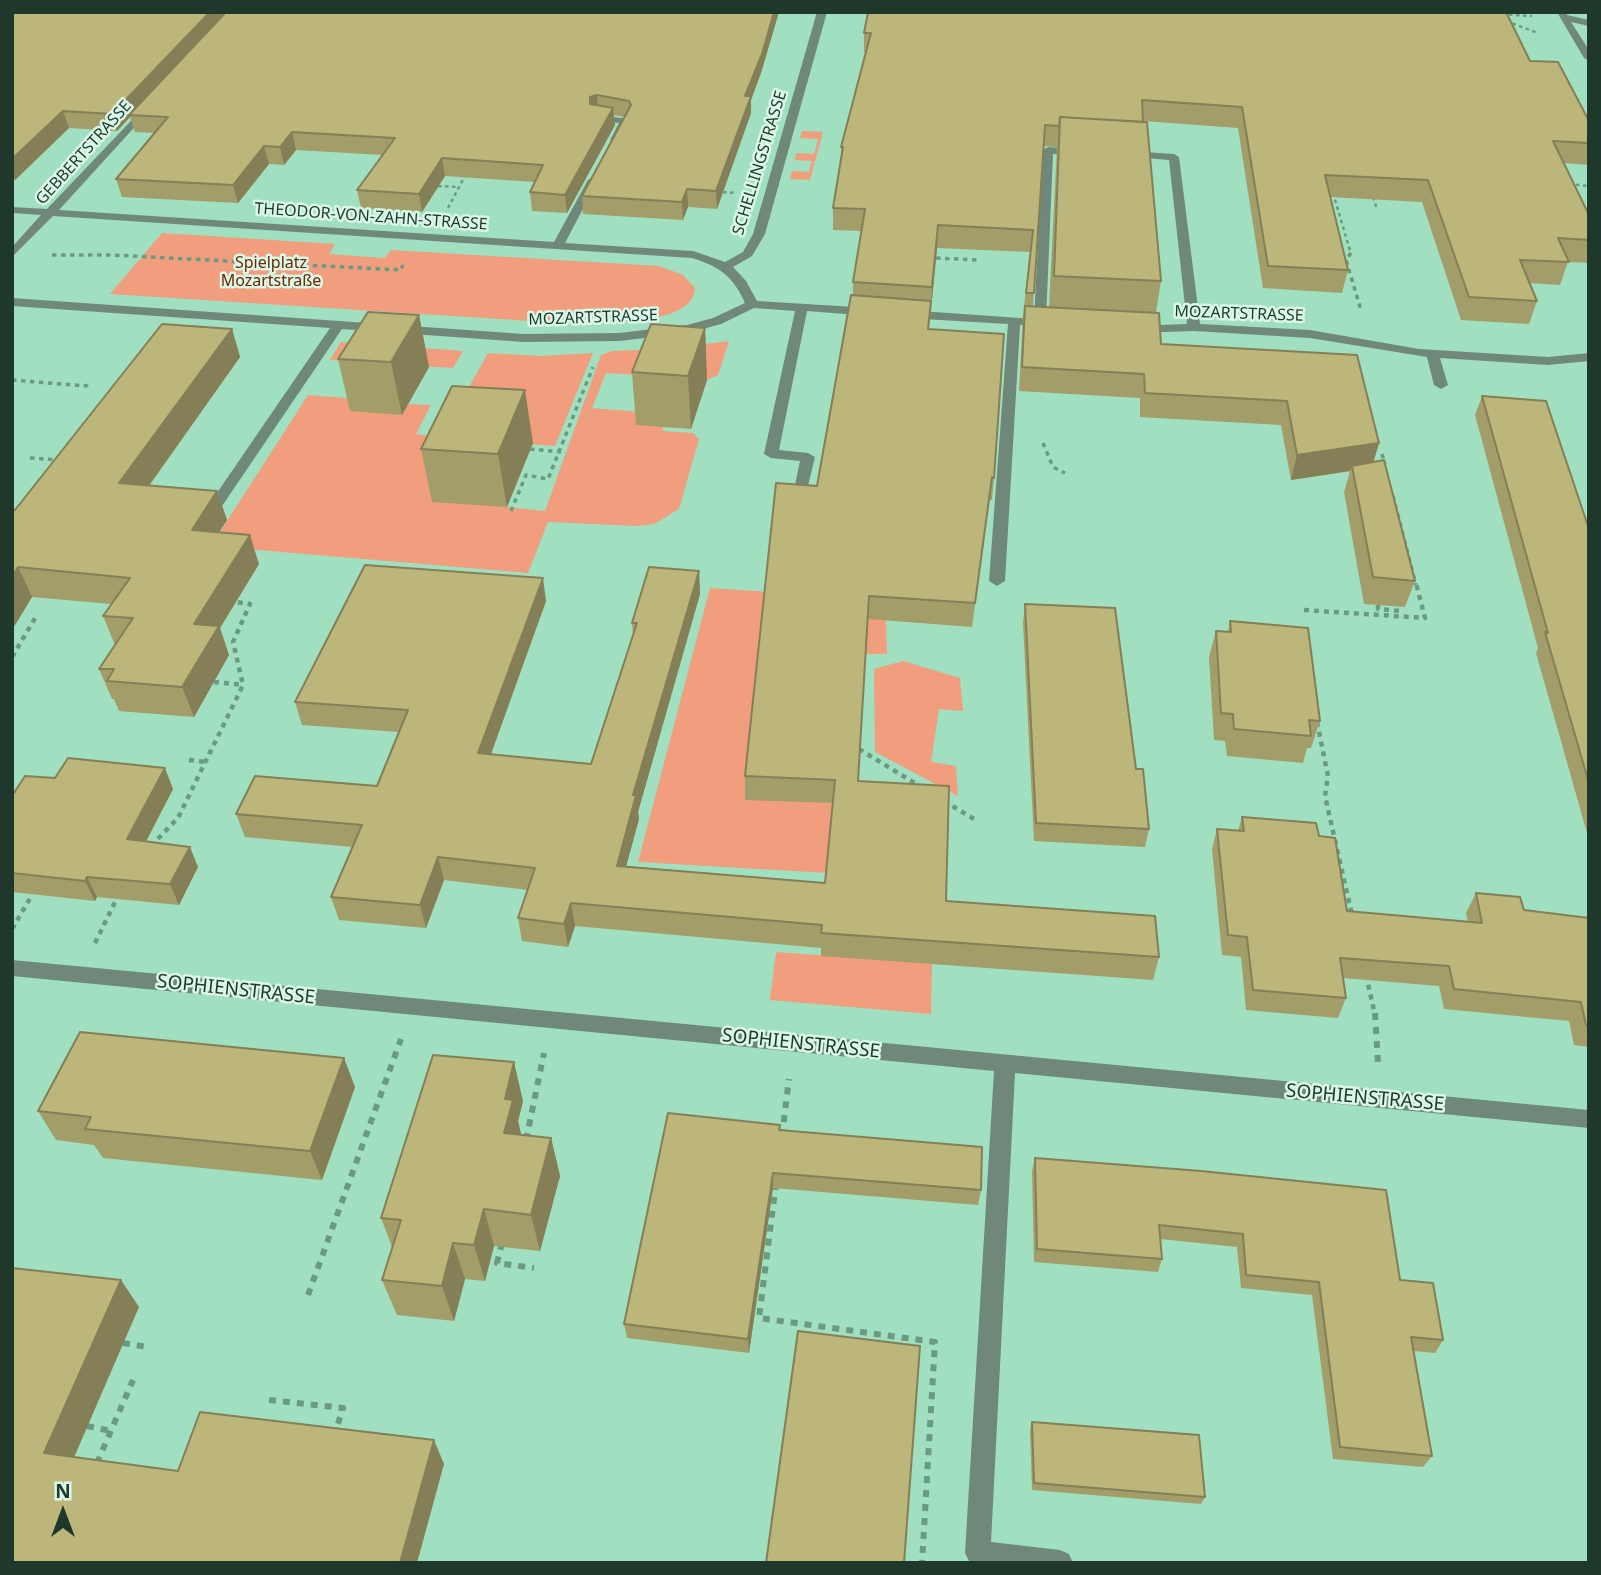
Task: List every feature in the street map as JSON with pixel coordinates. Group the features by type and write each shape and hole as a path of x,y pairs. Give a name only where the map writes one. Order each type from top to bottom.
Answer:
{"street":[{"name":"SCHELLINGSTRASSE","path":"726,266 748,254 759,234 822,12"},
{"path":"1563,15 1589,13"},
{"path":"1563,15 1589,23"},
{"path":"1563,15 1589,58"},
{"name":"GEBBERTSTRASSE","path":"12,254 159,94"},
{"path":"598,118 625,121 607,155"},
{"path":"726,266 740,278 752,304 1046,323 1048,150 1090,152"},
{"path":"1118,154 1174,157 1194,327"},
{"path":"559,244 600,167"},
{"name":"THEODOR-VON-ZAHN-STRASSE","path":"12,210 559,244 693,255 726,266"},
{"name":"MOZARTSTRASSE","path":"12,302 524,338 604,338 688,329 717,321 752,304"},
{"path":"799,499 808,457 771,454 802,308"},
{"path":"997,580 1014,321"},
{"path":"215,506 340,323"},
{"name":"MOZARTSTRASSE","path":"1128,329 1194,327 1310,334 1432,354 1548,361 1589,357"},
{"path":"1432,354 1441,385"},
{"name":"SOPHIENSTRASSE","path":"12,968 1589,1119"},
{"path":"1005,1063 978,1553 1060,1563"}],"path":[{"path":"1491,14 1513,15"},
{"path":"1500,18 1513,24"},
{"path":"433,236 469,167"},
{"path":"1570,195 1565,184 1589,186"},
{"path":"439,186 458,187"},
{"path":"1331,188 1351,254 1346,260 1335,261"},
{"path":"1370,188 1377,209"},
{"path":"50,255 112,255 401,270 404,263"},
{"path":"936,258 979,260"},
{"path":"1346,260 1356,295"},
{"path":"510,511 526,475 548,479 561,452 604,338"},
{"path":"12,380 86,386 91,382"},
{"path":"530,449 561,452"},
{"path":"1382,454 1385,466"},
{"path":"30,458 64,460"},
{"path":"1304,610 1425,618 1392,491"},
{"path":"143,854 178,818 243,685 233,642 250,604 236,603"},
{"path":"1378,605 1378,609 1401,611"},
{"path":"12,657 37,615"},
{"path":"214,682 243,685"},
{"path":"1315,710 1328,776 1325,796 1353,917"},
{"path":"859,749 928,791"},
{"path":"189,760 206,762"},
{"path":"939,798 974,819"},
{"path":"79,975 122,888"},
{"path":"12,929 32,895"},
{"path":"1365,970 1377,1024 1380,1099"},
{"path":"308,1295 413,1007"},
{"path":"781,1139 793,1043"},
{"path":"524,1148 545,1047"},
{"path":"776,1180 759,1318 935,1342 922,1563"},
{"path":"503,1237 496,1263 534,1268"},
{"path":"123,1343 147,1347"},
{"path":"95,1467 133,1380"},
{"path":"269,1400 343,1408 332,1440"},
{"path":"87,1426 111,1431"}],"green space":[{"path":"802,131 823,132 810,180 790,179 792,171 809,172 812,161 795,160 796,153 814,154 818,139 800,138"},
{"name":"Spielplatz Mozartstraße","path":"162,233 335,244 329,254 385,258 391,250 659,266 683,275 695,288 689,303 673,313 651,319 596,323 110,294"},
{"path":"729,341 718,375 707,380 606,373 592,408 641,412 663,427 663,431 693,433 699,439 679,509 654,524 637,526 548,522 528,573 211,546 308,395 357,399 402,415 408,404 431,405 416,434 441,437 488,353 542,356 593,353 555,446 442,437 507,507 545,511 601,355 612,351 665,349"},
{"path":"341,342 463,351 453,368 330,360"},
{"path":"710,588 889,600 886,621 887,654 865,654 746,799 835,803 828,873 638,862"},
{"path":"903,661 960,678 963,711 939,709 931,762 956,766 958,796 875,752 874,669"},
{"path":"776,952 932,963 931,1014 770,1000"}],"building":[{"path":"12,12 210,12 112,114 63,111 12,159"},
{"path":"226,12 774,12 762,54 745,96 751,96 716,191 687,189 682,202 582,196 631,105 629,101 597,95 590,97 590,104 613,108 565,195 530,192 543,165 442,158 419,194 357,190 395,138 292,132 280,147 264,146 233,185 116,179 168,117 129,115"},
{"path":"868,12 1506,12 1530,61 1558,62 1589,121 1589,143 1553,141 1589,215 1589,240 1558,238 1569,262 1520,260 1537,301 1469,297 1428,180 1325,175 1348,270 1268,266 1242,107 1142,100 1143,122 1060,117 1059,126 1045,125 1034,293 1026,293 1033,230 938,225 932,287 853,282 865,209 833,208 841,147 871,33 864,33"},
{"path":"1060,117 1147,122 1161,281 1054,276"},
{"path":"851,295 931,301 928,329 1004,334 994,478 992,477 975,603 869,596 858,781 949,786 946,901 1155,916 1159,957 821,933 822,925 571,903 564,924 518,918 535,868 438,857 420,905 331,897 362,825 236,814 255,776 377,786 408,710 295,702 365,565 543,578 478,753 591,764 637,623 632,623 649,567 699,571 633,795 636,795 617,866 825,883 835,780 745,776 776,483 817,486"},
{"path":"1025,306 1159,313 1161,344 1357,355 1379,443 1297,455 1287,401 1145,393 1144,374 1022,367"},
{"path":"368,312 419,315 391,362 338,359"},
{"path":"162,324 232,329 119,483 217,491 192,530 250,535 194,624 219,626 182,687 107,681 114,669 99,669 133,618 103,616 130,578 18,567 12,577 12,510 15,510"},
{"path":"651,324 705,328 688,376 632,372"},
{"path":"452,386 525,390 498,454 421,449"},
{"path":"1482,396 1546,401 1589,529 1589,783 1545,632 1548,633"},
{"path":"1384,460 1415,581 1373,577 1352,466"},
{"path":"1025,604 1115,608 1136,769 1143,769 1149,829 1036,823"},
{"path":"1230,621 1308,628 1320,721 1309,720 1311,736 1234,729 1233,714 1221,713 1216,631 1231,632"},
{"path":"68,758 165,768 127,839 190,847 170,884 87,877 85,881 12,873 12,796 25,776 55,778"},
{"path":"1242,817 1316,823 1319,836 1335,838 1347,911 1482,923 1476,893 1520,897 1524,910 1589,918 1589,1026 1586,1025 1581,1002 1454,989 1449,966 1340,958 1346,998 1253,990 1247,937 1228,935 1217,829 1244,831"},
{"path":"80,1032 344,1058 310,1151 85,1129 91,1117 38,1111"},
{"path":"433,1055 514,1062 505,1099 513,1100 504,1133 551,1138 531,1215 484,1209 474,1245 453,1243 442,1286 382,1280 401,1220 381,1218"},
{"path":"668,1113 780,1125 779,1130 982,1147 981,1190 773,1173 748,1339 624,1324"},
{"path":"1035,1158 1201,1171 1386,1190 1400,1280 1433,1283 1443,1340 1411,1337 1432,1456 1340,1447 1319,1282 1246,1275 1243,1234 1159,1225 1162,1259 1037,1249"},
{"path":"12,1268 121,1280 44,1453 178,1471 200,1412 434,1440 400,1563 12,1563"},
{"path":"798,1331 920,1346 904,1563 766,1563"},
{"path":"1032,1422 1199,1435 1205,1497 1034,1483"}]}
